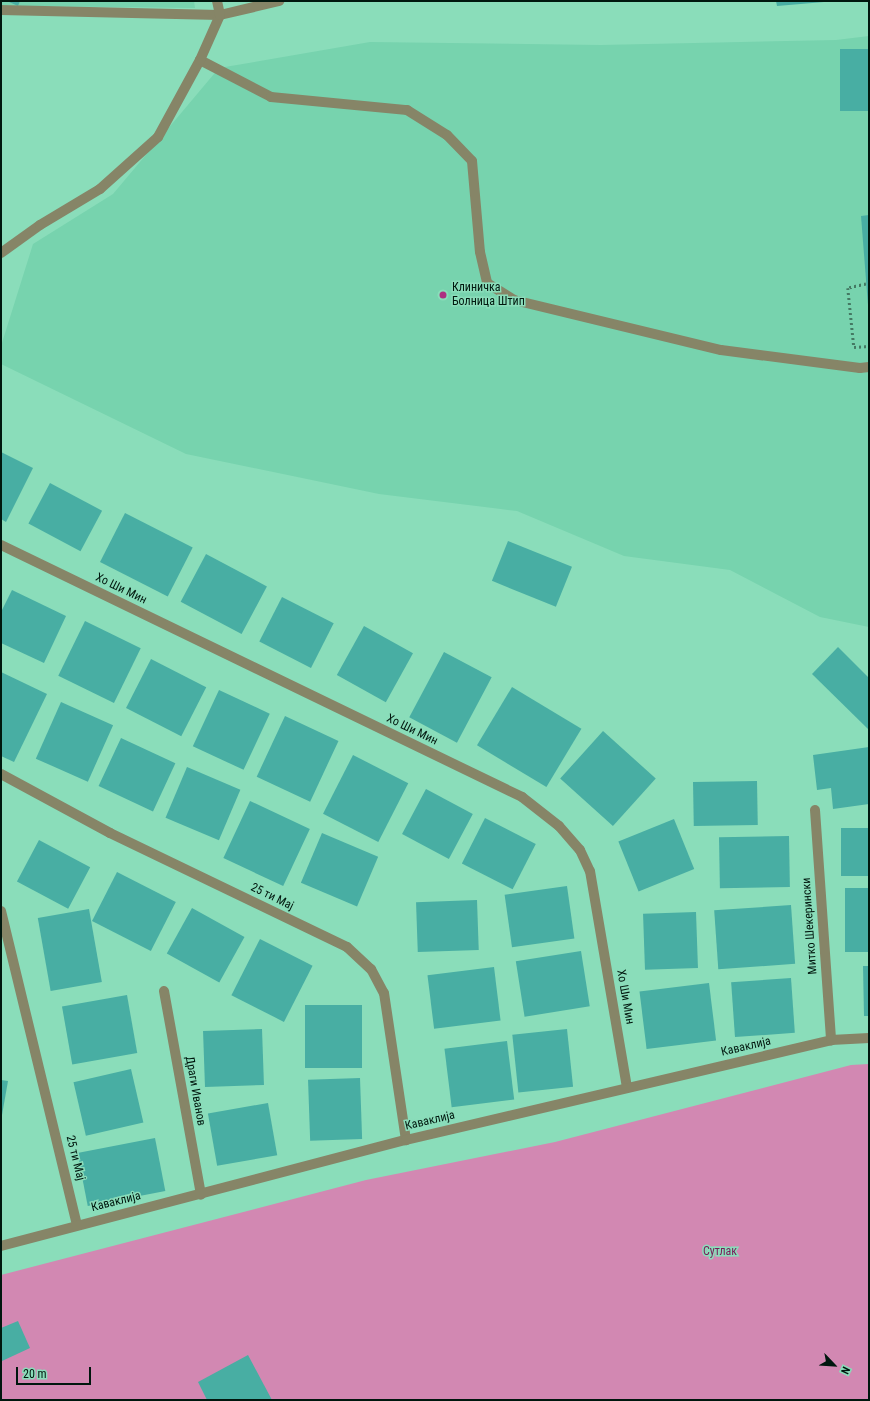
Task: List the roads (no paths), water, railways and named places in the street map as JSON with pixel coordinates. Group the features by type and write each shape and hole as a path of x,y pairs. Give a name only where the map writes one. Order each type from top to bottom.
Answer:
{"street":[{"path":"1,253 40,225 100,189 158,136 200,60 220,15 217,1"},
{"path":"1,10 220,15 279,1"},
{"path":"200,60 271,97 407,110 447,134 472,161 480,252 487,284 514,300 721,350 860,368 869,367"},
{"name":"Хо Ши Мин","path":"1,545 522,797 559,826 580,850 590,870 627,1088"},
{"name":"25 ти Мај","path":"1,774 110,833 347,947 371,969 384,993 406,1140"},
{"name":"Митко Шекерински","path":"815,810 831,1040"},
{"name":"25 ти Мај","path":"1,911 78,1225"},
{"name":"Драги Иванов","path":"164,991 202,1195"},
{"name":"Каваклија","path":"1,1246 78,1225 202,1195 406,1140 831,1040 869,1038"}],"place":[{"name":"Клиничка Болница Штип","path":"443,295"}],"park label":[{"name":"Сутлак","path":"720,1252"}]}
